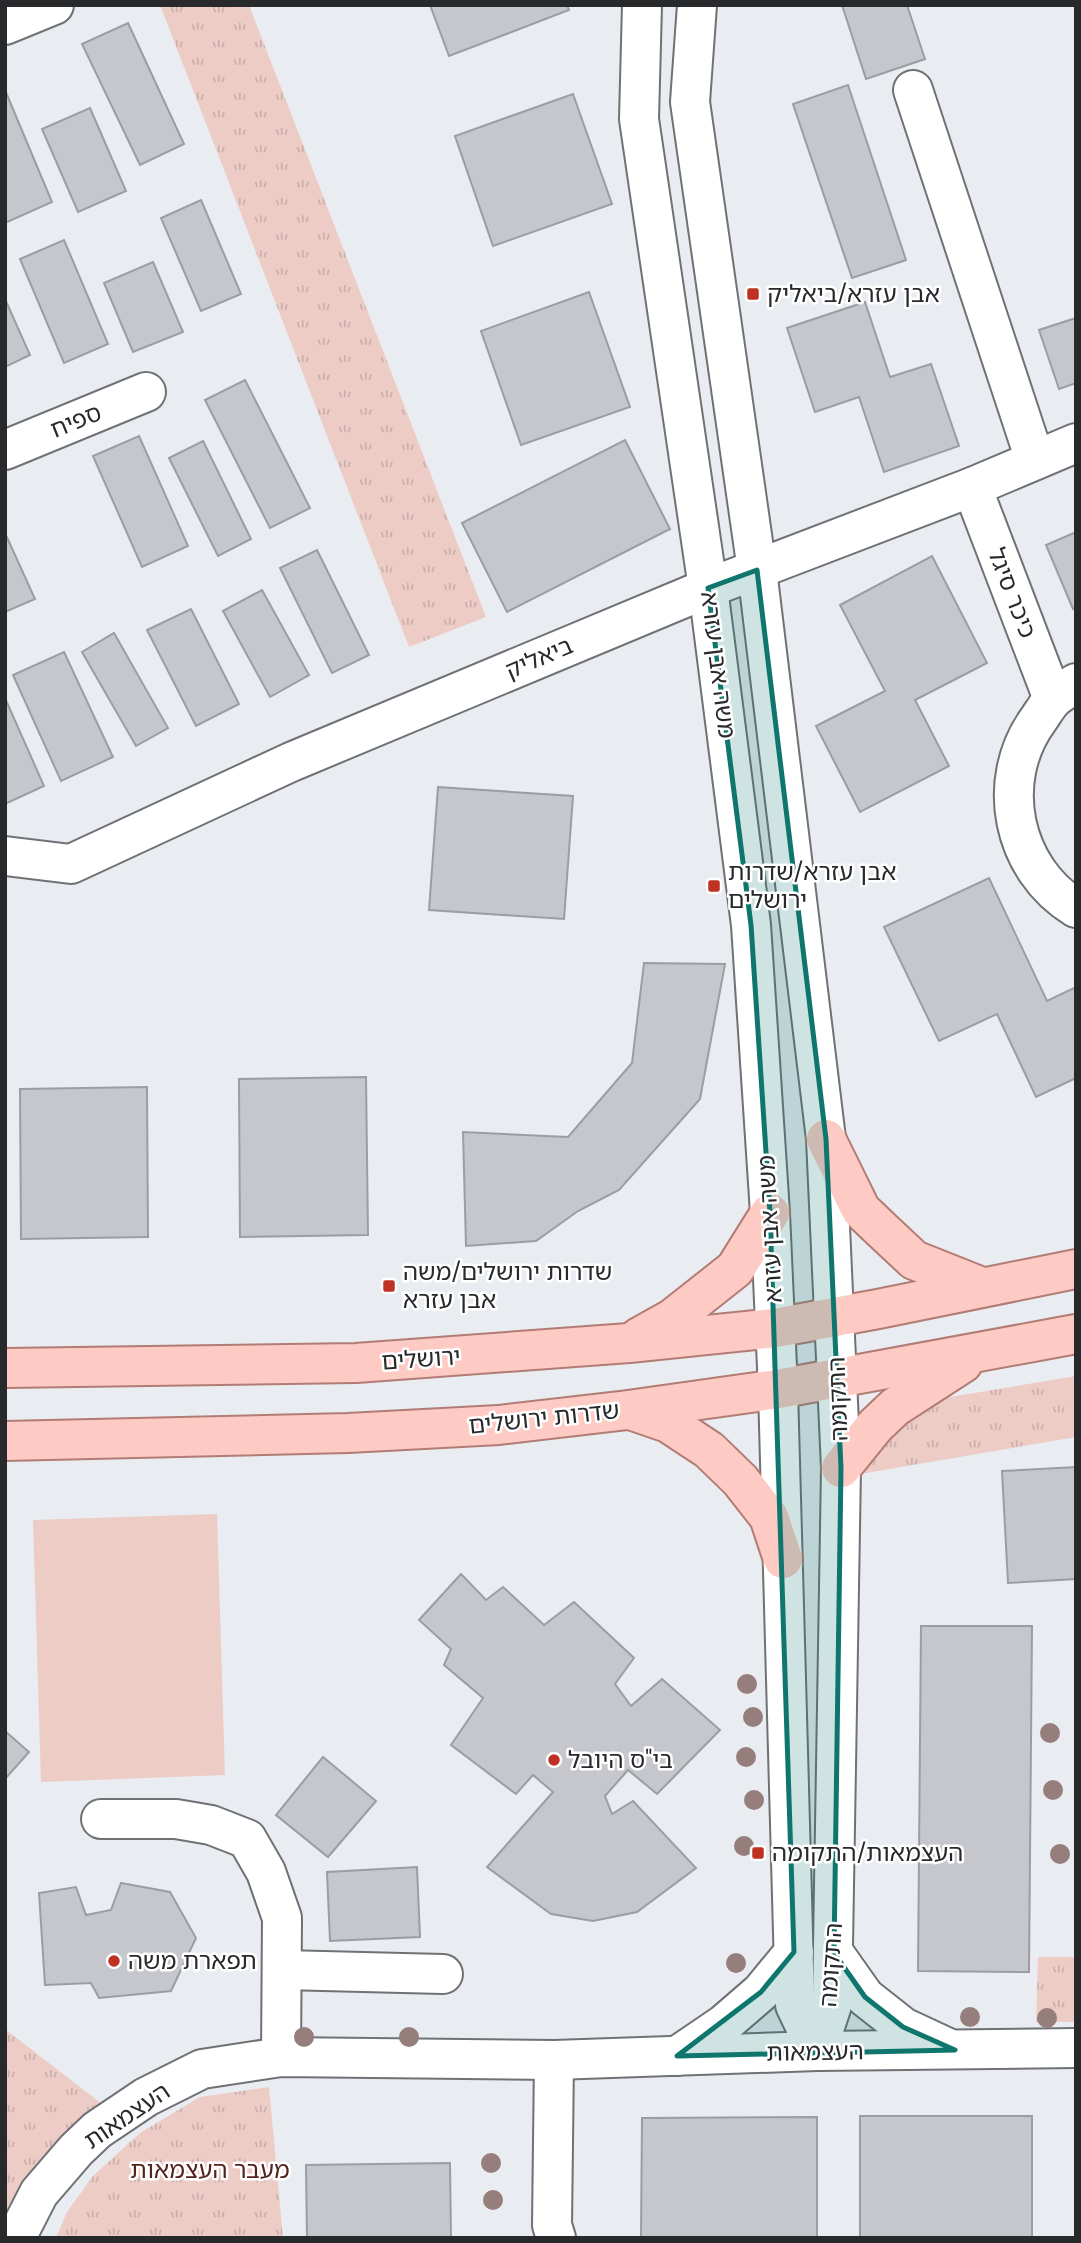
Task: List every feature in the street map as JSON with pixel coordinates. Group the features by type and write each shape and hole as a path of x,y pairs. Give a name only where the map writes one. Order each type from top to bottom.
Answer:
{"main road":[{"path":"827,1139 860,1210 914,1260 982,1287"},
{"path":"629,1343 673,1318 735,1269 770,1213"},
{"path":"835,1317 1076,1269"},
{"name":"ירושלים","path":"5,1368 356,1363 629,1343 775,1328 835,1317"},
{"name":"שדרות ירושלים","path":"5,1441 348,1433 499,1425 778,1389 1076,1334"},
{"path":"841,1468 875,1426 895,1408 978,1353"},
{"path":"628,1410 668,1423 709,1450 740,1480 769,1517 783,1559"}],"street":[{"path":"5,25 54,5"},
{"name":"משה אבן עזרא","path":"642,5 639,119 708,588 751,925 775,1328"},
{"name":"משה אבן עזרא","path":"697,5 690,102 757,570 827,1139 835,1317"},
{"path":"914,90 1035,460"},
{"name":"ספיח","path":"5,450 146,392"},
{"name":"ביאליק","path":"5,856 71,864 290,762 708,588 972,487 1076,443"},
{"name":"כיכר סיגל","path":"972,487 1064,691 1027,735 1014,778 1015,821 1030,863 1058,897 1076,908"},
{"name":"התקומה","path":"817,2051 832,2005 834,1953 841,1468 835,1317"},
{"name":"התקומה","path":"775,1328 795,2005 817,2051"},
{"path":"101,1819 176,1819 211,1825 247,1839 266,1872 282,1918 281,2057"},
{"path":"677,2056 724,2024 761,1992 794,1952"},
{"path":"834,1953 865,1997 903,2027 955,2050"},
{"path":"283,1970 443,1974"},
{"name":"העצמאות","path":"16,2238 39,2193 97,2130 146,2097 202,2069 281,2057 554,2060 817,2051 1076,2048"},
{"path":"554,2060 552,2225 556,2238"}],"highlighted area":[{"path":"757,570 826,1139 841,1468 834,1953 865,1997 903,2027 955,2050 677,2056 761,1992 794,1952 770,1213 751,925 708,588"}],"green space":[{"path":"160,5 249,5 486,617 409,647"},
{"path":"1076,1376 1076,1437 860,1474 895,1426 938,1399"},
{"path":"217,1514 225,1775 41,1782 33,1520"},
{"path":"1038,1957 1076,1957 1076,2022 1036,2022"},
{"path":"5,2029 107,2108 5,2229"},
{"name":"מעבר העצמאות","path":"269,2087 283,2238 56,2238 67,2212 93,2176 140,2133 200,2097"}],"building":[{"path":"430,5 567,5 569,10 449,56"},
{"path":"842,5 907,5 925,59 866,79"},
{"path":"128,23 184,144 140,165 82,44"},
{"path":"848,85 906,260 852,278 793,104"},
{"path":"5,90 52,202 5,223"},
{"path":"573,94 612,204 493,246 455,136"},
{"path":"90,108 126,191 78,212 42,129"},
{"path":"201,200 241,294 201,311 161,218"},
{"path":"64,240 108,344 64,363 20,259"},
{"path":"153,262 183,332 133,352 104,283"},
{"path":"589,292 630,407 521,445 481,331"},
{"path":"5,299 30,355 5,367"},
{"path":"865,302 890,377 931,364 959,446 884,472 859,397 815,412 787,328"},
{"path":"1076,318 1076,383 1059,389 1039,330"},
{"path":"245,380 310,508 270,528 205,400"},
{"path":"139,436 188,546 142,567 93,456"},
{"path":"625,440 670,529 507,612 462,523"},
{"path":"203,441 251,539 218,556 169,458"},
{"path":"1076,532 1076,608 1073,609 1046,545"},
{"path":"5,533 35,599 5,612"},
{"path":"317,550 369,655 332,673 280,568"},
{"path":"932,556 987,663 915,700 949,766 860,812 816,726 885,691 840,605"},
{"path":"262,590 309,675 270,697 223,611"},
{"path":"191,609 239,704 196,726 147,630"},
{"path":"114,633 168,728 136,746 82,652"},
{"path":"64,652 113,757 61,781 13,675"},
{"path":"5,698 44,786 5,804"},
{"path":"438,787 573,796 564,919 429,910"},
{"path":"989,878 1047,1001 1076,987 1076,1078 1036,1097 997,1014 939,1041 884,927"},
{"path":"644,963 725,964 700,1099 619,1190 578,1211 536,1241 466,1246 463,1132 568,1137 632,1063"},
{"path":"366,1077 368,1235 240,1237 239,1079"},
{"path":"147,1087 148,1237 21,1239 20,1089"},
{"path":"1076,1467 1076,1579 1008,1583 1002,1471"},
{"path":"461,1574 486,1600 503,1587 544,1625 574,1602 634,1658 615,1684 631,1706 662,1679 720,1730 657,1794 628,1770 605,1796 612,1814 633,1801 696,1868 637,1912 593,1921 551,1914 487,1867 553,1792 533,1775 516,1794 451,1745 483,1698 444,1665 451,1649 419,1620"},
{"path":"921,1626 1032,1626 1029,1972 918,1971"},
{"path":"5,1731 29,1752 5,1779"},
{"path":"323,1757 376,1801 328,1857 276,1815"},
{"path":"417,1867 420,1937 330,1941 327,1872"},
{"name":"תפארת משה","path":"121,1883 170,1892 196,1938 171,1991 99,1998 91,1983 45,1985 39,1893 76,1887 86,1915 111,1910"},
{"path":"860,2116 1032,2116 1032,2238 860,2238"},
{"path":"817,2117 817,2238 641,2238 642,2118"},
{"path":"450,2163 451,2238 307,2238 306,2165"}],"place":[{"name":"אבן עזרא/ביאליק","path":"753,294"},
{"name":"אבן עזרא/שדרות ירושלים","path":"714,886"},
{"name":"שדרות ירושלים/משה אבן עזרא","path":"389,1286"},
{"name":"בי\"ס היובל","path":"554,1760"},
{"name":"העצמאות/התקומה","path":"758,1853"},
{"name":"תפארת משה","path":"114,1961"}]}
